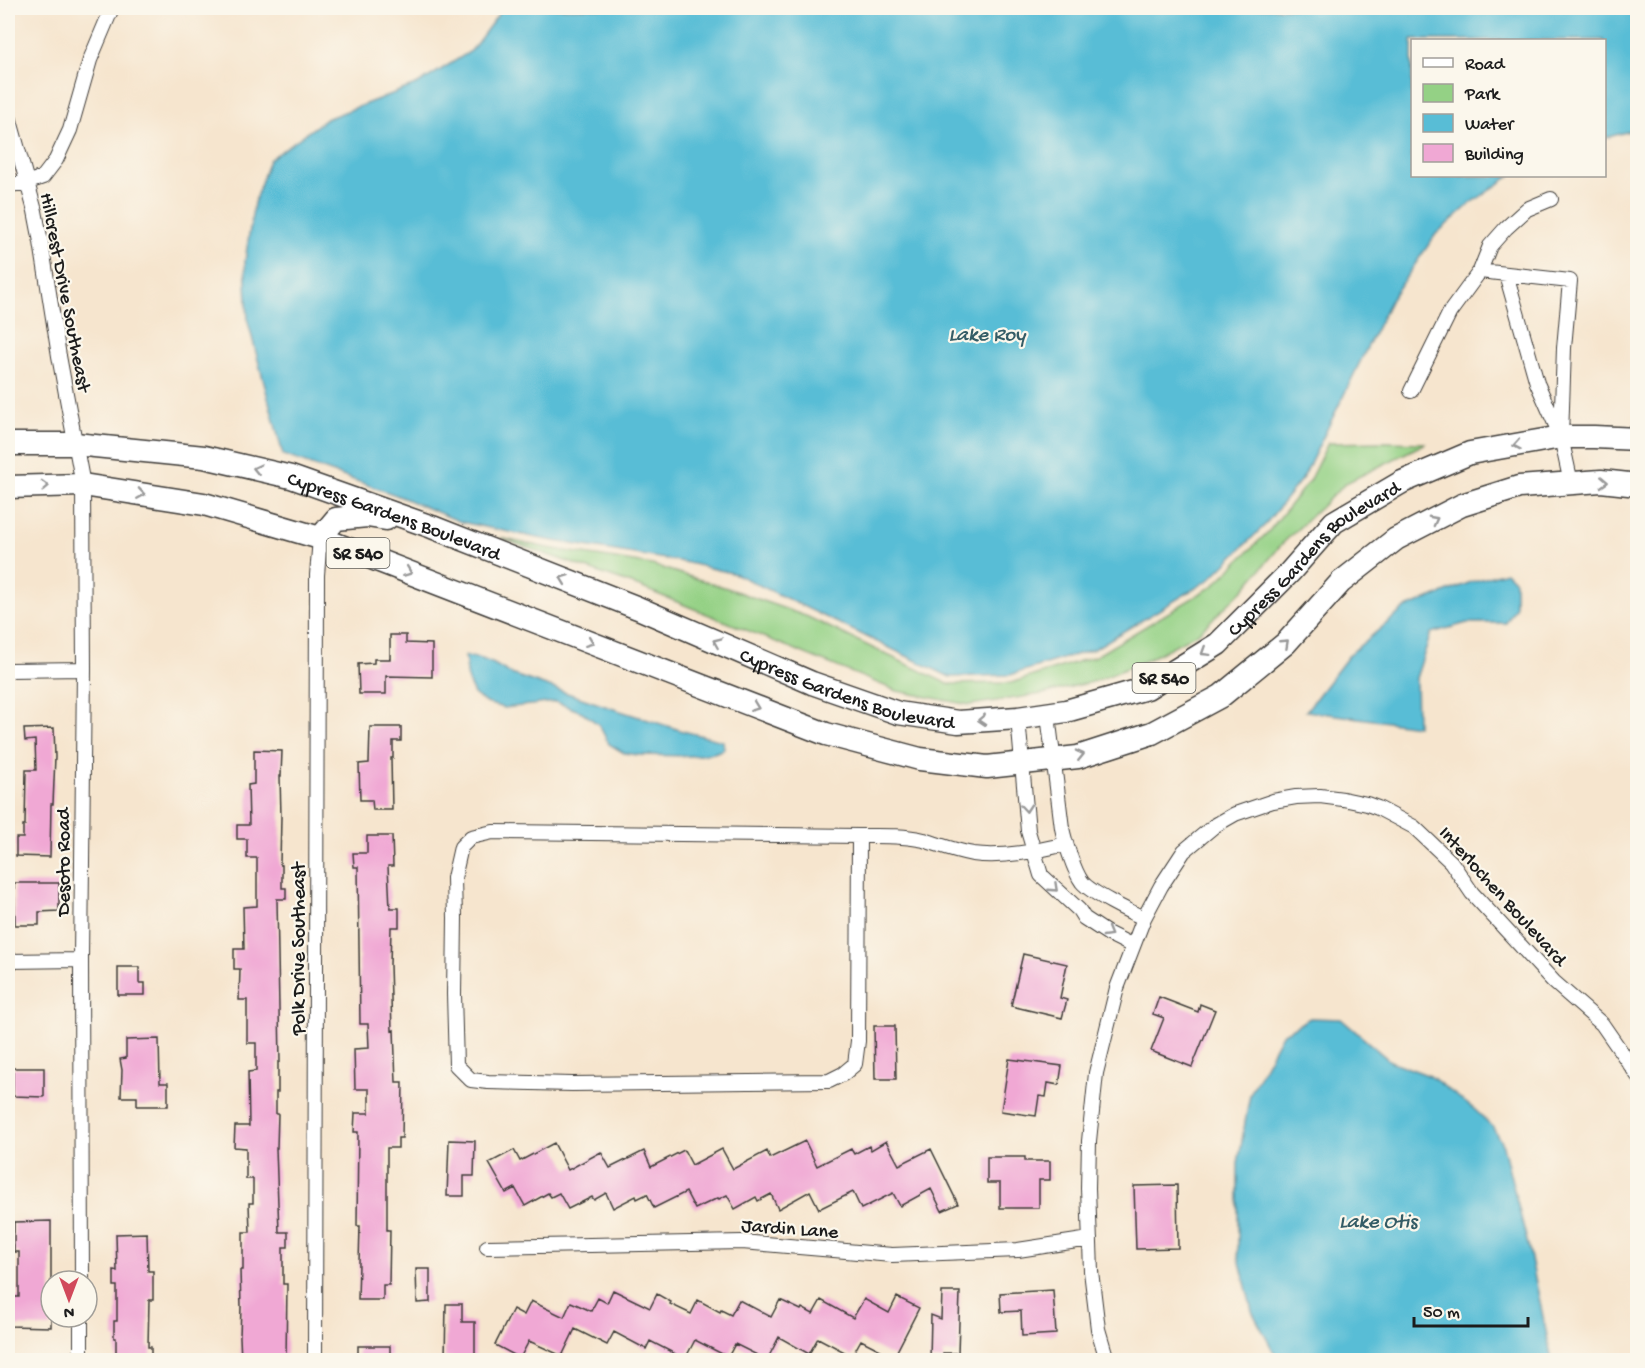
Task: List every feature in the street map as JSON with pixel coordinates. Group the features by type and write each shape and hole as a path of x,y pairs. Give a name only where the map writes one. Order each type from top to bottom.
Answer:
{"main road":[{"name":"Cypress Gardens Boulevard","path":"8,444 75,444 204,457 291,477 432,527 638,608 812,683 898,713 958,722 1048,715 1148,688 1218,644 1290,572 1334,522 1402,482 1470,453 1561,437 1594,436 1638,439"},
{"name":"Cypress Gardens Boulevard","path":"8,486 83,484 204,504 320,538 826,734 920,759 987,766 1078,757 1152,733 1221,696 1286,643 1341,582 1396,539 1462,505 1519,487 1600,481 1638,485"},
{"path":"320,538 336,519 367,516 432,527"}],"street":[{"path":"8,185 26,183 43,177 56,160 70,130 90,60 112,8"},
{"name":"Hillcrest Drive Southeast","path":"8,113 35,211 75,444"},
{"path":"1411,391 1450,312 1480,271 1490,246 1527,208 1551,199"},
{"path":"1480,271 1570,281 1564,348 1561,437"},
{"path":"1506,274 1537,383 1561,437 1571,483"},
{"name":"Desoto Road","path":"75,444 83,484 82,1269"},
{"name":"Polk Drive Southeast","path":"315,1360 317,575 320,538"},
{"path":"8,670 84,669"},
{"path":"1048,715 1066,844 1082,882 1125,910 1144,918"},
{"path":"1018,718 1028,831 1041,875 1079,910 1084,918 1133,946"},
{"name":"Interlochen Boulevard","path":"1107,1360 1103,1351 1094,1305 1089,1239 1089,1141 1096,1073 1117,988 1144,918 1161,886 1184,851 1214,826 1235,814 1273,801 1320,796 1367,804 1414,827 1451,862 1472,892 1554,982 1602,1024 1638,1076"},
{"path":"859,836 858,1041 855,1064 843,1074 829,1081 572,1084 471,1080 456,1065 454,878 460,847 471,837 493,832 898,836 976,854 1034,852 1066,844"},
{"path":"8,961 81,960"},
{"name":"Jardin Lane","path":"487,1247 742,1242 892,1255 1018,1250 1089,1239"},
{"path":"81,1329 81,1360"}],"green space":[{"path":"1328,443 1426,443 1346,483 1282,544 1244,589 1198,633 1149,659 1096,681 1042,694 970,705 897,691 640,587 500,538 652,565 727,588 808,617 948,684 1011,683 1096,656 1213,586 1269,531 1309,481"}],"water":[{"name":"Lake Roy","path":"503,8 1637,8 1637,129 1606,138 1606,39 1411,39 1411,177 1509,177 1470,204 1436,234 1391,299 1304,476 1264,526 1209,580 1094,649 1010,675 950,677 736,574 684,562 548,540 461,522 396,495 283,455 248,322 245,261 254,203 269,160 326,119 418,84 471,51"},
{"path":"1506,572 1515,581 1515,608 1506,623 1467,623 1431,633 1416,678 1417,726 1306,711 1350,654 1404,609 1471,582"},
{"path":"465,656 482,659 511,674 614,709 723,741 724,749 714,753 691,756 624,753 609,744 599,725 582,712 556,702 504,708 486,703 474,694 468,681"},
{"name":"Lake Otis","path":"1310,1018 1341,1019 1390,1061 1430,1076 1474,1109 1492,1126 1503,1146 1529,1249 1552,1360 1278,1360 1252,1311 1238,1254 1238,1163 1250,1094 1282,1034"}],"building":[{"path":"390,635 406,635 406,643 432,644 432,677 386,676 386,694 359,694 358,664 374,663 374,659 390,659"},
{"path":"370,727 401,727 401,741 393,741 393,758 391,758 392,810 373,810 372,800 360,800 359,764 369,763"},
{"path":"54,728 55,757 50,857 16,856 16,838 23,838 23,825 25,825 26,770 36,770 35,740 25,741 24,729"},
{"path":"254,750 282,751 280,865 282,865 282,888 286,888 286,899 277,899 280,1062 278,1062 278,1092 276,1092 276,1114 278,1114 276,1148 279,1232 288,1232 288,1247 283,1247 283,1284 287,1284 286,1360 241,1360 240,1270 243,1270 243,1232 250,1232 249,1203 253,1203 253,1179 246,1179 246,1148 234,1147 235,1126 249,1126 248,1072 256,1071 256,1043 247,1043 247,1000 239,1000 240,969 234,969 234,949 244,949 243,907 257,906 257,858 247,858 247,839 237,839 237,825 249,825 248,785 254,784"},
{"path":"367,836 392,836 393,866 388,866 390,908 399,908 399,927 391,927 390,965 396,1082 403,1082 402,1138 398,1138 398,1148 387,1148 387,1230 390,1230 389,1285 383,1285 383,1300 358,1300 360,1226 357,1226 358,1132 354,1132 355,1113 369,1113 369,1089 355,1089 354,1049 369,1048 368,1024 360,1024 358,867 354,867 353,853 367,853"},
{"path":"14,883 59,883 59,911 39,912 39,925 15,925"},
{"path":"1023,954 1067,964 1060,998 1067,1000 1062,1018 1011,1006"},
{"path":"118,967 139,967 139,983 145,983 145,995 118,995"},
{"path":"1159,997 1198,1012 1200,1004 1215,1010 1192,1067 1151,1051 1164,1018 1153,1014"},
{"path":"874,1026 895,1026 896,1079 875,1079"},
{"path":"159,1039 160,1083 168,1083 168,1106 137,1106 137,1097 121,1097 120,1059 126,1058 126,1040"},
{"path":"1009,1059 1062,1066 1059,1085 1048,1083 1046,1097 1039,1096 1036,1116 1001,1111"},
{"path":"13,1068 44,1068 44,1097 13,1096"},
{"path":"449,1140 475,1141 474,1176 464,1176 464,1196 447,1196"},
{"path":"805,1141 817,1166 851,1149 854,1154 869,1146 871,1150 886,1141 899,1165 931,1149 958,1204 942,1211 931,1189 900,1206 893,1193 861,1209 853,1192 819,1209 810,1191 778,1209 771,1194 758,1201 756,1197 735,1209 727,1195 695,1209 686,1192 654,1208 647,1194 637,1199 636,1196 613,1208 606,1193 568,1209 559,1193 551,1197 548,1193 525,1206 515,1188 506,1193 489,1163 514,1150 520,1161 554,1143 568,1170 601,1152 610,1168 644,1151 651,1167 684,1150 692,1165 722,1149 733,1169 767,1151 770,1158"},
{"path":"987,1157 1025,1157 1025,1161 1050,1161 1050,1180 1039,1180 1039,1208 1000,1208 1000,1183 987,1183"},
{"path":"1177,1185 1178,1248 1136,1249 1134,1186"},
{"path":"51,1221 51,1269 39,1269 39,1327 8,1326 9,1297 19,1297 19,1252 14,1252 14,1222"},
{"path":"147,1233 148,1271 153,1271 153,1300 149,1300 148,1347 151,1347 151,1360 116,1360 114,1321 117,1321 117,1286 114,1286 114,1270 117,1271 116,1234"},
{"path":"416,1269 430,1269 430,1302 417,1303"},
{"path":"613,1290 650,1308 657,1294 671,1302 670,1304 691,1314 698,1300 720,1312 721,1310 731,1315 739,1300 771,1317 780,1300 813,1314 821,1300 853,1318 864,1299 889,1313 897,1297 919,1308 894,1357 861,1340 852,1356 818,1338 809,1354 779,1337 767,1360 735,1344 728,1357 695,1340 685,1359 650,1341 646,1349 614,1332 607,1345 575,1329 562,1356 529,1341 520,1358 495,1345 513,1309 524,1315 531,1301 564,1317 571,1302 591,1311 598,1298 607,1303"},
{"path":"1053,1290 1056,1334 1022,1336 1021,1311 1001,1312 1000,1293"},
{"path":"942,1292 960,1292 958,1353 943,1353 943,1360 930,1360 931,1315 941,1319"},
{"path":"446,1304 462,1304 462,1322 475,1322 475,1358 445,1358"},
{"path":"358,1346 390,1346 390,1360 358,1360"}]}
